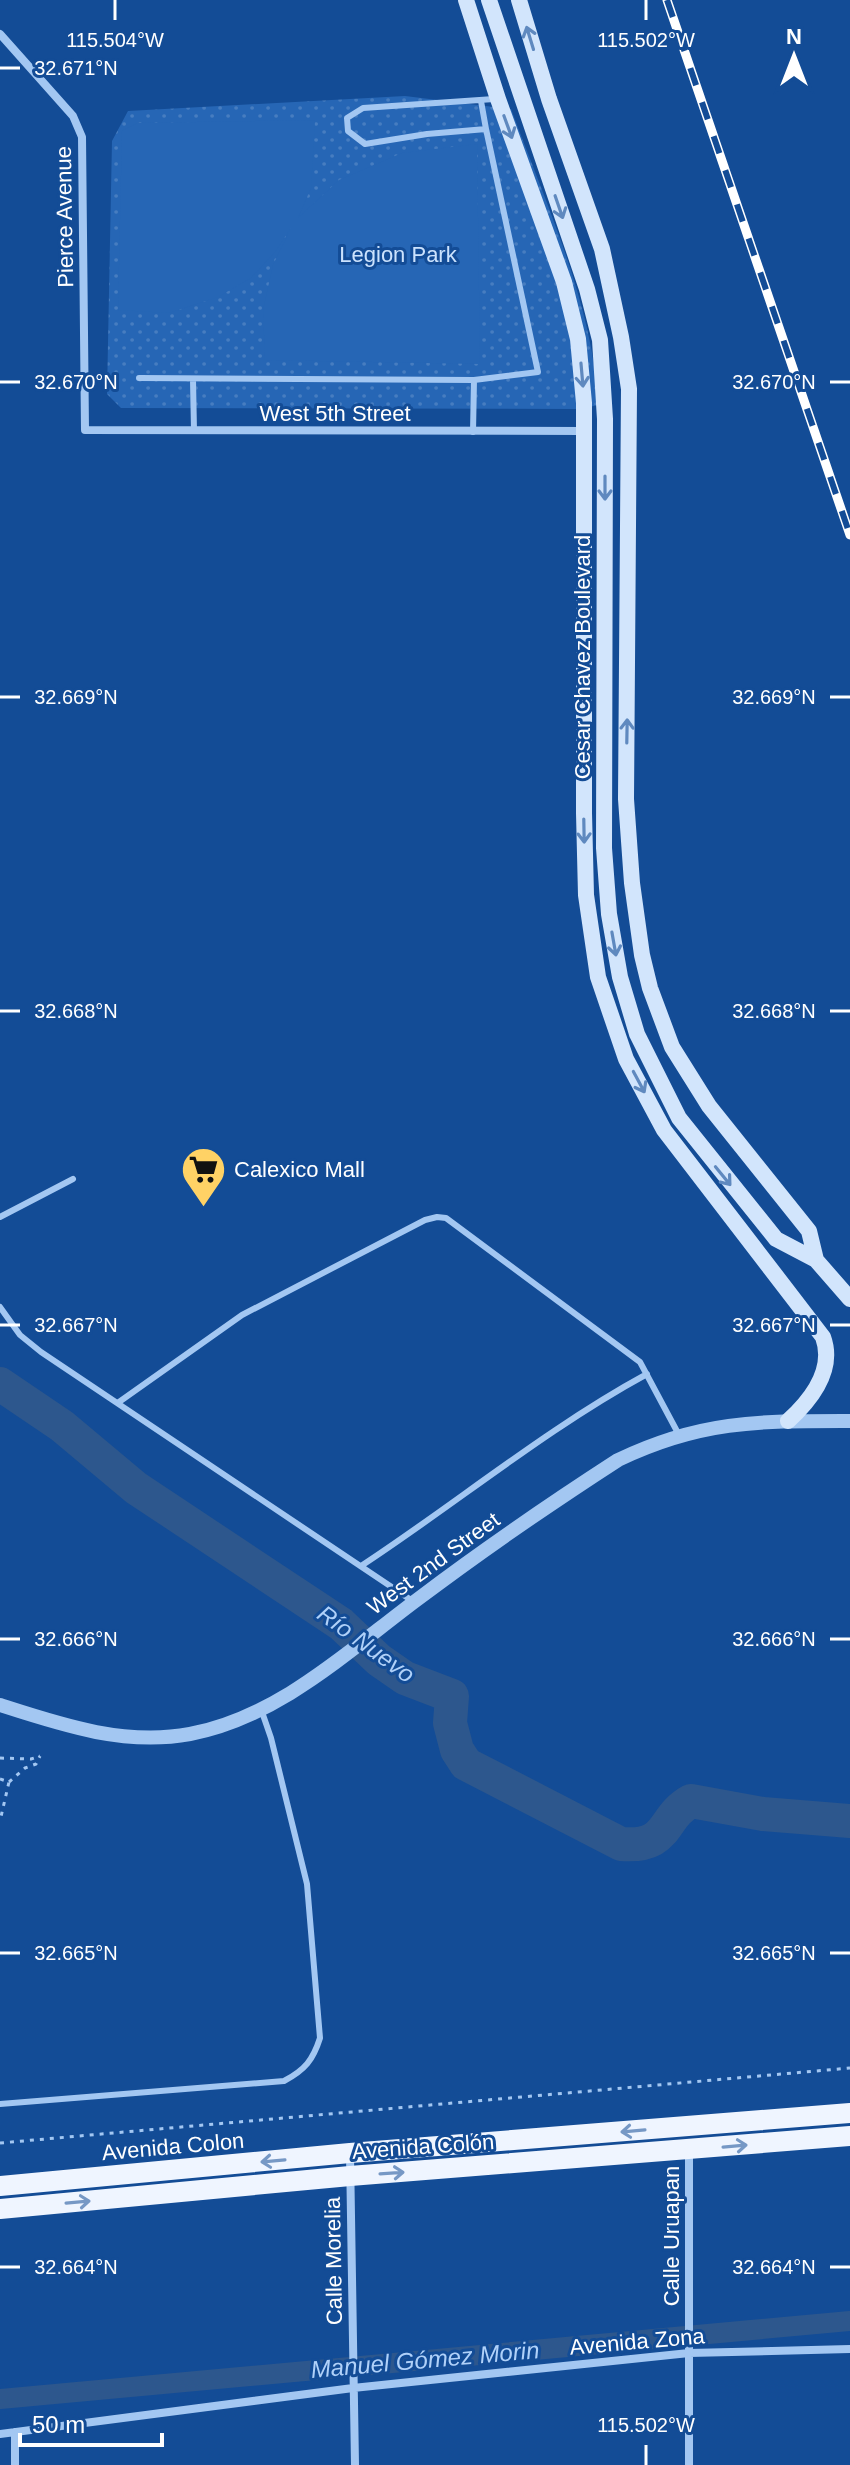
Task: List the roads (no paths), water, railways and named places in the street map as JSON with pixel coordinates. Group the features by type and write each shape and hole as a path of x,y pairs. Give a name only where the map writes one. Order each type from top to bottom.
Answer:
{"main road":[{"path":"466,0 489,100 564,282 578,339 584,431 586,895 598,977 626,1059 664,1130 823,1337 827,1359 822,1376 808,1400 788,1421"},
{"name":"Cesar Chavez Boulevard","path":"489,0 587,289 600,340 605,419 604,848 609,914 620,977 637,1034 679,1118 776,1239 816,1260 850,1299"},
{"name":"Cesar Chavez Boulevard","path":"519,0 549,99 602,249 629,389 626,799 633,897 642,955 650,988 672,1047 709,1106 809,1231 816,1260"},
{"name":"Avenida Colón","path":"350,2153 850,2113"},
{"name":"Avenida Colón","path":"0,2209 350,2176 850,2136"},
{"name":"Avenida Colon","path":"0,2186 350,2153"}],"street":[{"name":"Pierce Avenue","path":"0,34 73,116 82,137 85,430"},
{"name":"West 5th Street","path":"85,430 584,431"},
{"name":"West 2nd Street","path":"0,1705 113,1736 189,1734 231,1723 326,1670 414,1602 618,1460 679,1435 728,1425 850,1421"},
{"name":"Calle Uruapan","path":"689,2150 689,2465"},
{"name":"Calle Morelia","path":"350,2153 355,2465"},
{"name":"Avenida Zona","path":"0,2434 353,2388 689,2353 850,2349"},
{"path":"15,2432 15,2465"}],"lane":[{"path":"139,378 474,380 538,372 486,129 489,100 363,108 347,118 348,131 365,144 486,129"},
{"path":"193,380 194,431"},
{"path":"473,432 474,380"},
{"path":"0,1217 73,1179"},
{"path":"119,1402 242,1315 425,1220 437,1217 446,1218 640,1362 679,1435"},
{"path":"0,1307 20,1335 41,1352 414,1602"},
{"path":"361,1566 599,1401 647,1374"},
{"path":"0,2104 284,2081 302,2072 314,2057 320,2038 307,1884 261,1709"}],"waterway":[{"name":"Río Nuevo","path":"0,1384 62,1426 136,1488 341,1624 379,1660 405,1678 452,1696 450,1723 457,1750 466,1764 621,1844 637,1844 657,1837 674,1815 691,1801 763,1814 850,1821"},
{"name":"Manuel Gómez Morin","path":"0,2399 850,2321"}],"railway":[{"path":"667,0 850,535"}],"place":[{"name":"Calexico Mall","path":"203,1208"}],"park label":[{"name":"Legion Park","path":"398,254"}]}
